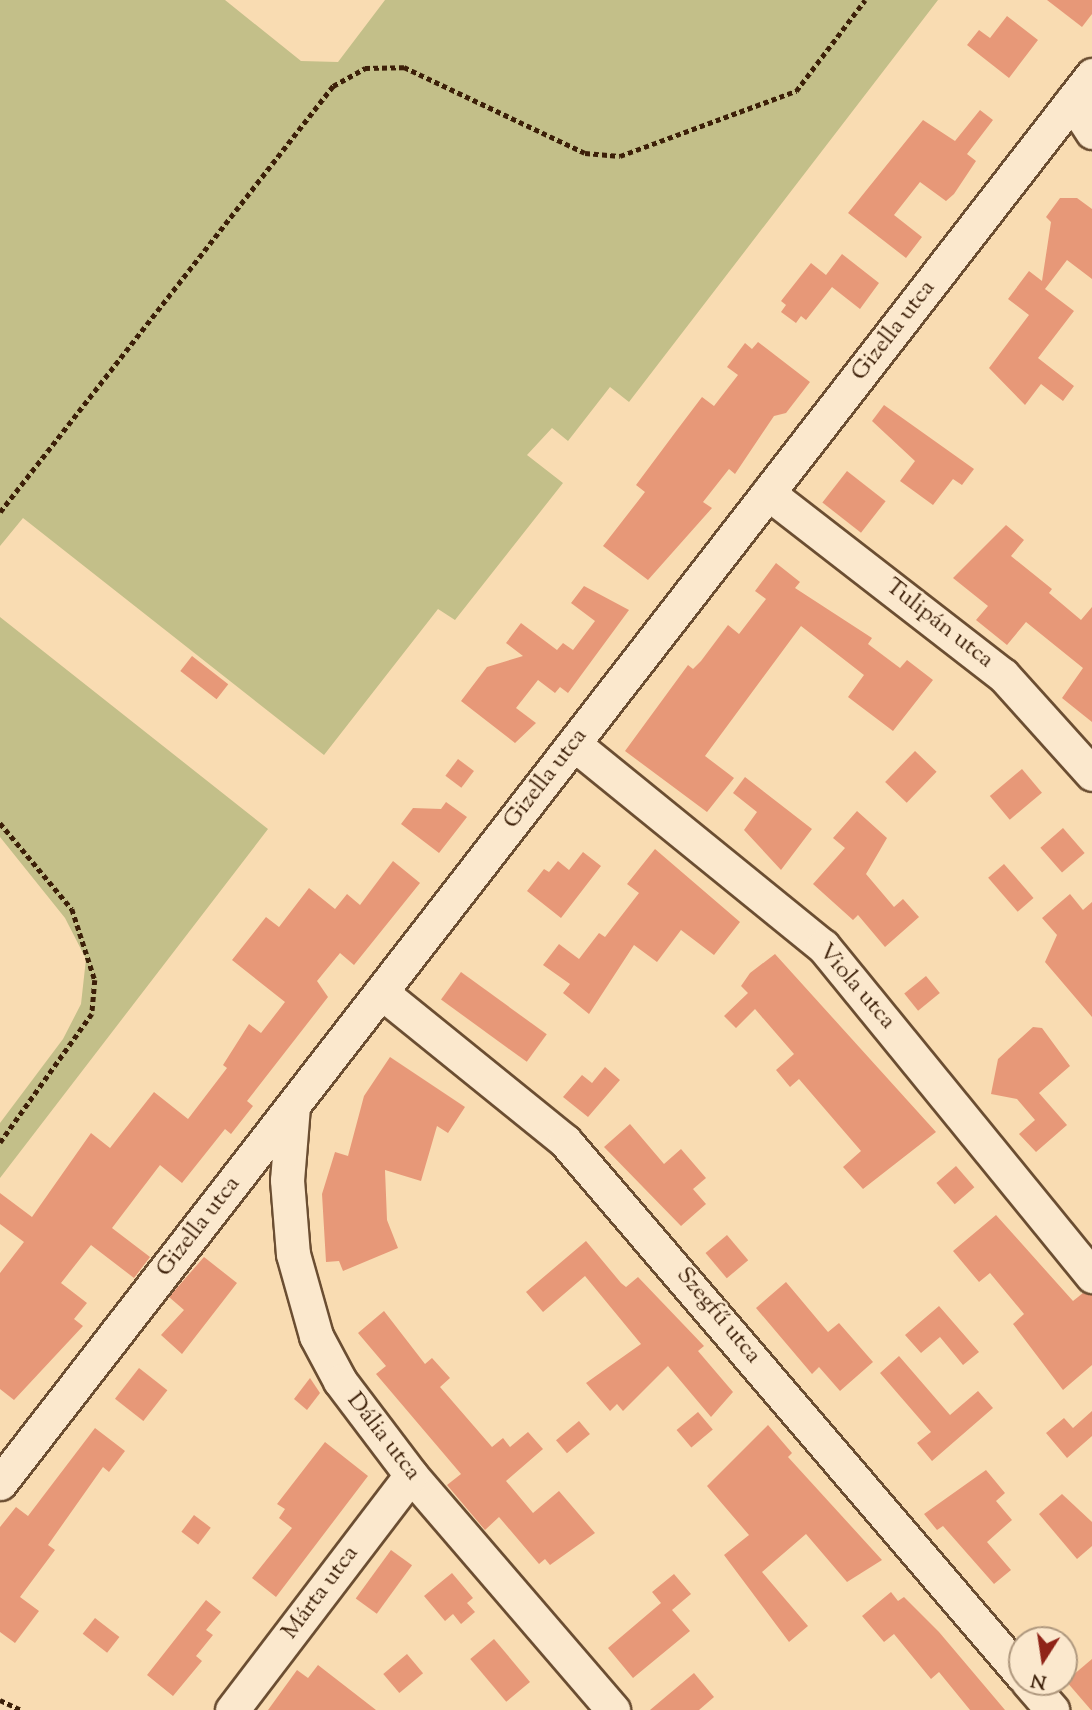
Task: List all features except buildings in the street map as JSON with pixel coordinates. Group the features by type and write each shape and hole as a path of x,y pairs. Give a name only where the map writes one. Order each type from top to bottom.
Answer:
{"street":[{"name":"Gizella utca","path":"0,1483 768,493 1082,108 1092,75"},
{"path":"1082,108 1092,132"},
{"name":"Tulipán utca","path":"768,493 1003,675 1092,774"},
{"name":"Viola utca","path":"573,744 823,946 1092,1276"},
{"name":"Szegfű utca","path":"381,992 565,1141 1008,1659"},
{"name":"Dália utca","path":"293,1106 287,1180 300,1297 340,1381 411,1475 613,1710"},
{"name":"Márta utca","path":"232,1710 411,1475"},
{"path":"1040,1696 1052,1710"}],"path":[{"path":"0,512 333,86 365,68 404,67 585,153 620,156 796,91 865,0"},
{"path":"0,823 72,909 95,979 92,1014 0,1143"},
{"path":"0,1700 21,1710"}],"shaded area":[{"path":"0,0 225,0 301,61 338,62 385,0 938,0 629,402 610,387 568,441 552,428 527,455 563,483 455,620 438,609 324,755 23,518 0,546"},
{"path":"0,617 268,829 0,1178 0,1123 63,1039 81,1004 86,959 65,918 0,837"}]}
